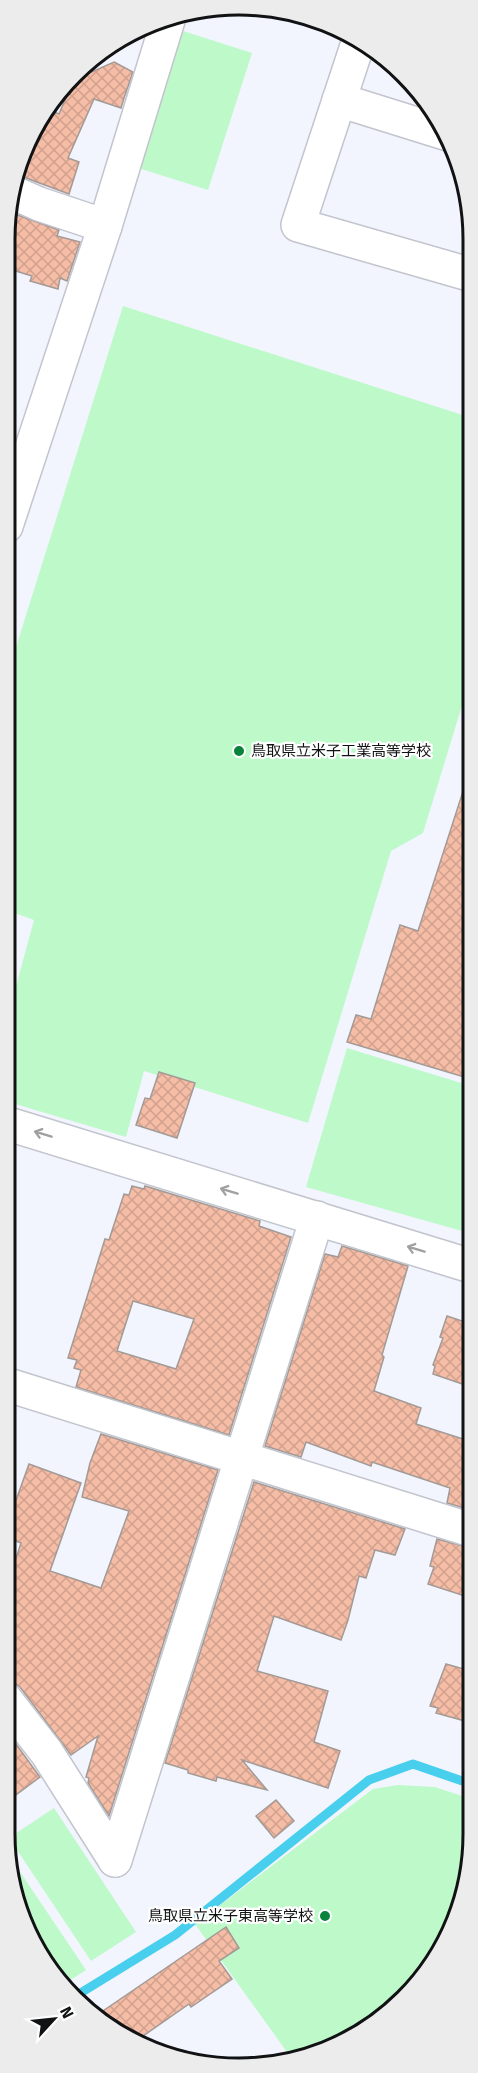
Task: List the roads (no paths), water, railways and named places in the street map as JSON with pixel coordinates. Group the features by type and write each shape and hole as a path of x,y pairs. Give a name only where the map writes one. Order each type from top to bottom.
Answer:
{"street":[{"path":"15,495 105,225 166,27"},
{"path":"356,48 298,225 463,272"},
{"path":"339,100 435,130"},
{"path":"19,195 39,204 105,225"},
{"path":"15,1126 463,1264"},
{"path":"15,1712 47,1753 115,1860 316,1218"},
{"path":"15,1387 463,1528"}],"waterway":[{"path":"84,1991 175,1935 369,1780 413,1764 463,1781"}],"place":[{"name":"鳥取県立米子工業高等学校","path":"239,751"},
{"name":"鳥取県立米子東高等学校","path":"325,1916"}]}
